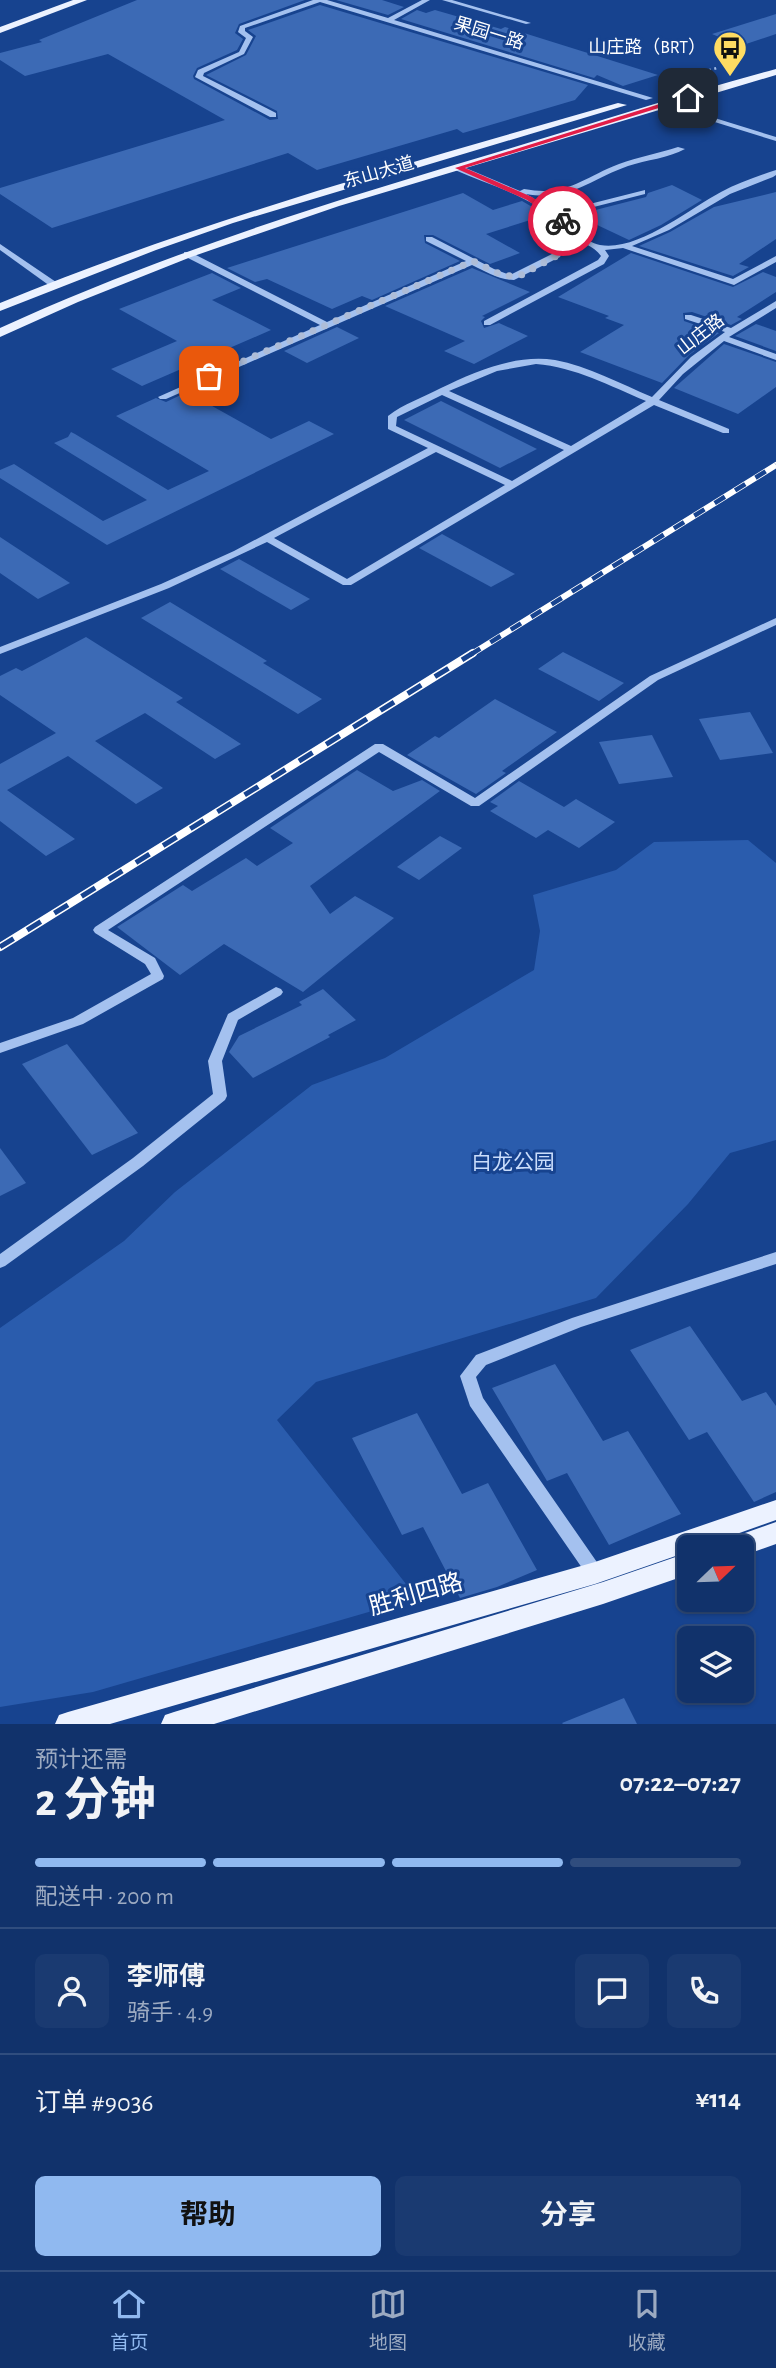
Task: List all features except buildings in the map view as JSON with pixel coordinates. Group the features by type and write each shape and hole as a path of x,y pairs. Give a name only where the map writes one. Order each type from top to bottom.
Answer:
{"main road":[{"path":"0,23 62,0"},
{"path":"0,30 82,0"},
{"name":"东山大道","path":"0,307 170,239 776,59"},
{"name":"东山大道","path":"0,333 74,299 187,254 335,204 776,72"},
{"name":"胜利四路","path":"68,1724 595,1573 776,1510"},
{"path":"754,1541 776,1533"},
{"path":"174,1724 603,1593 677,1567"}],"street":[{"name":"果园一路","path":"320,0 649,98"},
{"path":"273,115 214,87 200,77 201,72 242,52 250,37 241,32 242,27 320,0"},
{"path":"389,20 427,0"},
{"path":"445,0 528,23"},
{"path":"666,104 775,140"},
{"path":"483,180 541,195 552,195 567,192 601,175 681,149"},
{"path":"458,168 530,199 552,213 580,239 599,248 606,256 601,262 487,323"},
{"path":"626,247 730,191 776,172"},
{"path":"552,213 642,192"},
{"path":"429,239 504,276 521,275 558,255 570,230"},
{"path":"0,246 53,284"},
{"path":"599,248 626,247 734,282 776,259"},
{"path":"187,254 327,325"},
{"path":"163,397 473,261"},
{"name":"山庄路","path":"653,401 675,374 776,304"},
{"path":"688,317 776,357"},
{"path":"443,392 572,450"},
{"path":"653,401 726,431"},
{"path":"0,651 165,586 267,538 434,449"},
{"path":"0,1048 78,1021 122,999 158,976 150,961 99,930 379,747 475,803 654,678 776,621"},
{"path":"0,1262 138,1162 220,1096 215,1062 233,1017 276,992"},
{"path":"595,1573 476,1401 468,1376 481,1360 578,1322 776,1258"}],"lane":[{"path":"512,485 391,427 393,416 503,365 555,363 653,401"},
{"path":"267,538 347,583 653,401"}],"path":[{"path":"672,81 717,68"}],"green space":[{"name":"白龙公园","path":"748,840 776,863 776,1140 730,1153 688,1204 596,1298 316,1382 277,1420 417,1598 93,1692 0,1707 0,1328 124,1241 175,1192 312,1085 385,1058 534,970 540,931 533,895 616,870 654,842"}],"railway":[{"path":"470,655 776,465"},
{"path":"0,947 473,653"}],"way so far":[{"path":"209,376 473,261 504,276 511,278 521,275 558,255 570,230 563,221"}],"place":[{"name":"山庄路（BRT）","path":"730,78"}],"route":[{"path":"563,221 530,199 458,168 688,98"}]}
